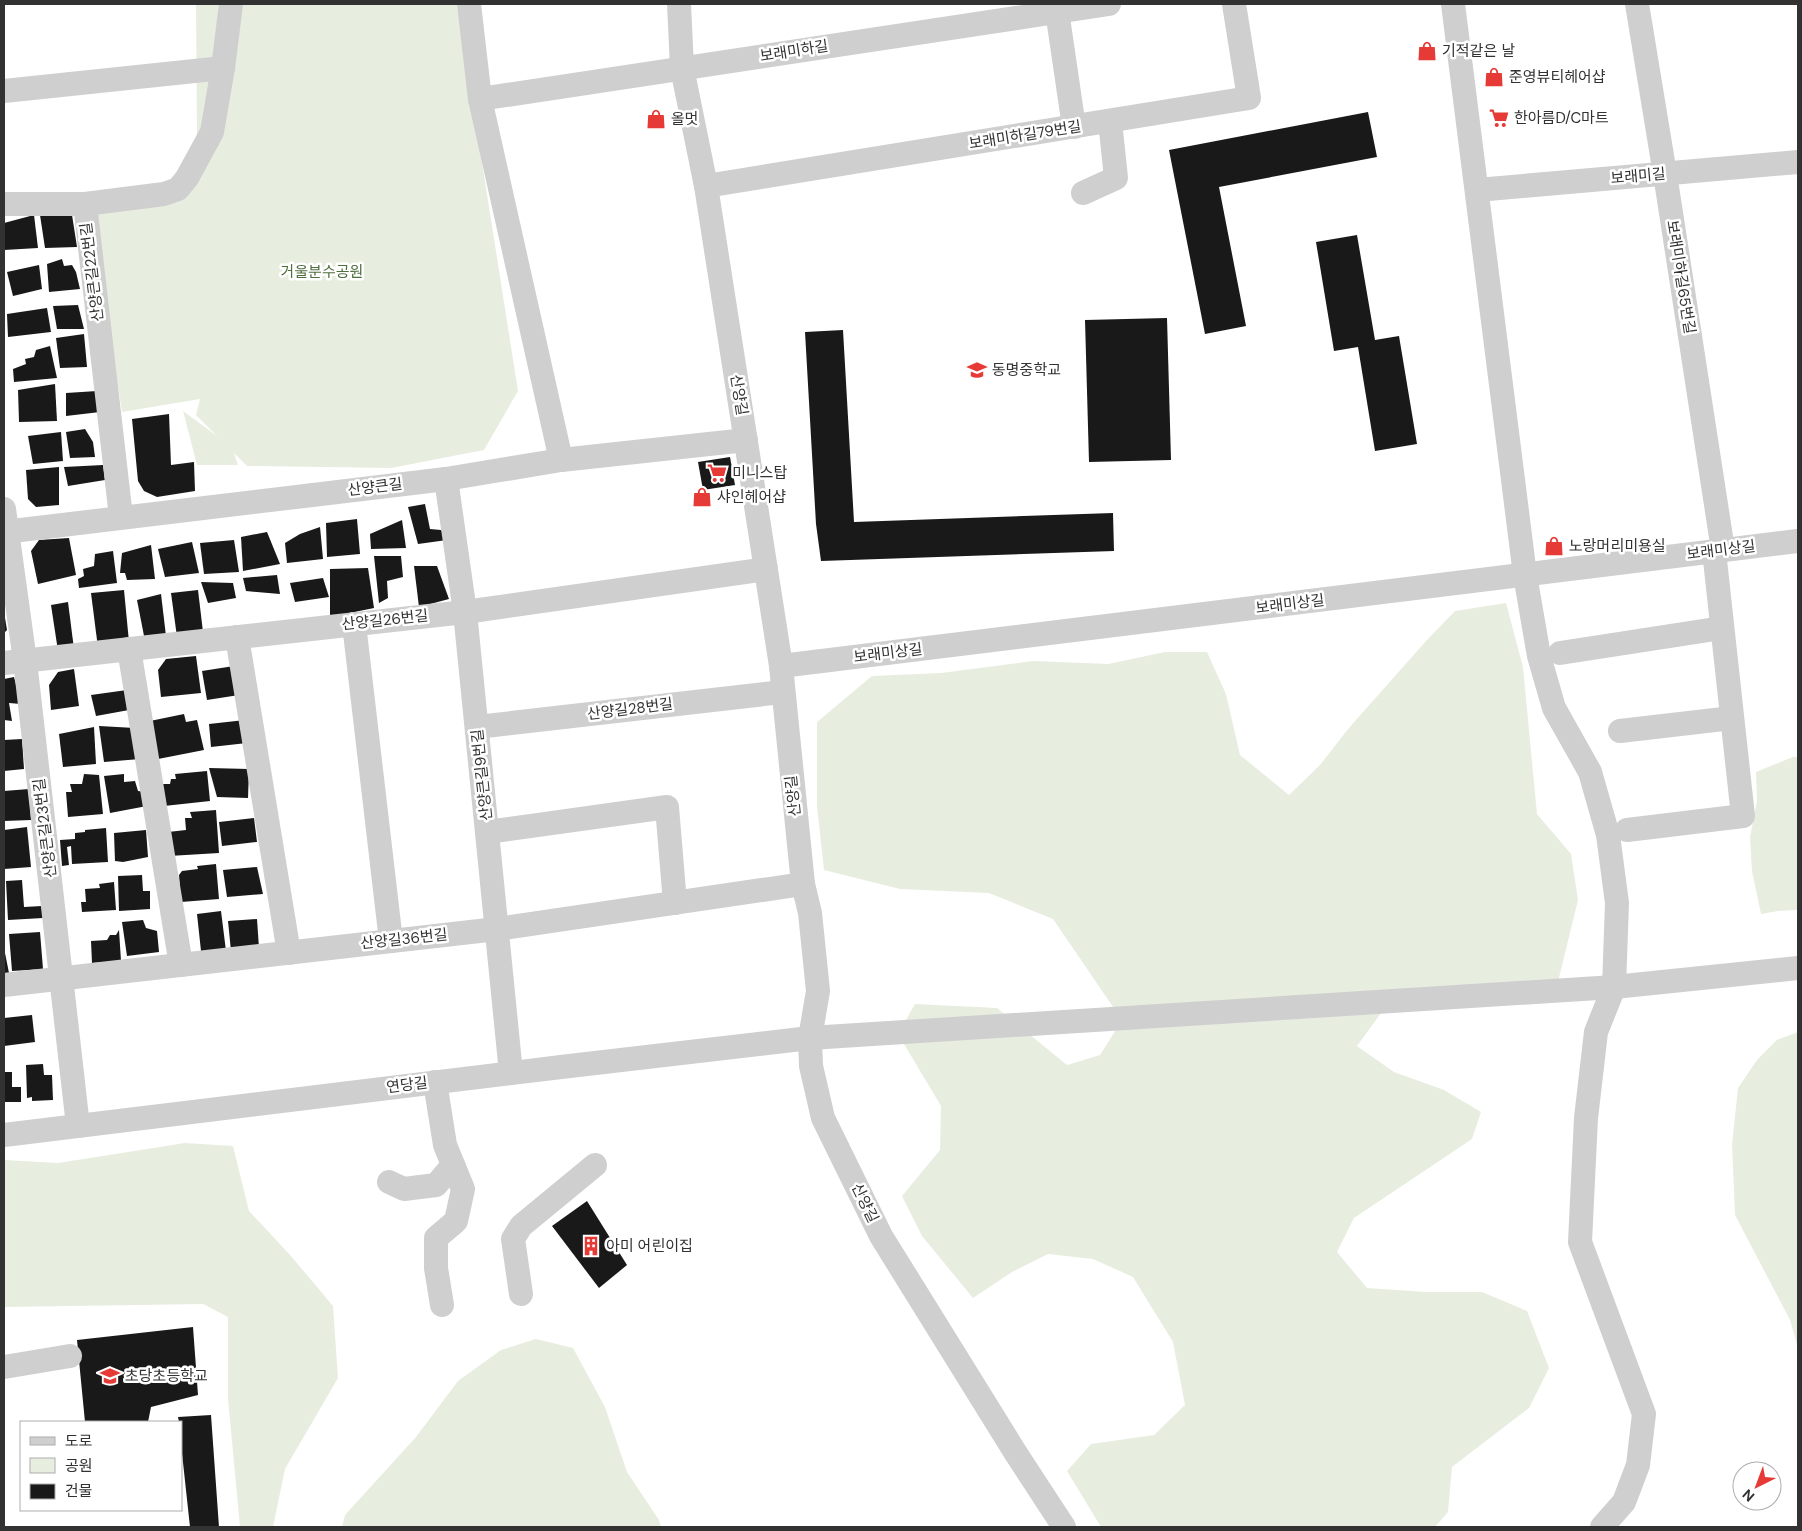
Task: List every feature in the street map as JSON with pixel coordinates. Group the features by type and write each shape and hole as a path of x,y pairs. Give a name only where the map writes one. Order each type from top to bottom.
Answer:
{"street":[{"path":"4,90 223,68 231,4"},
{"path":"469,4 480,99 561,460"},
{"name":"산양길","path":"679,4 682,68 706,186 781,666 782,692 803,884 810,913 818,991 810,1038 811,1066 823,1118 881,1236 1015,1452 1064,1527"},
{"name":"보래미하길","path":"480,99 1057,8 1109,4"},
{"name":"보래미하길79번길","path":"706,186 1249,98 1234,4"},
{"path":"1453,4 1525,575 1538,656 1554,708 1590,772 1608,835 1617,903 1614,986 1596,1032 1586,1118 1580,1242 1644,1414 1638,1465 1624,1502 1602,1527"},
{"name":"보래미하길65번길","path":"1627,830 1743,816 1722,628 1718,551 1665,174 1637,4"},
{"path":"1057,8 1074,127"},
{"name":"산양큰길22번길","path":"121,517 84,204 164,194 178,189 187,178 212,132 223,68"},
{"path":"1083,193 1116,178 1110,121"},
{"name":"보래미길","path":"1477,190 1798,162"},
{"path":"4,204 84,204"},
{"name":"산양큰길","path":"5,524 121,517 446,479 561,460 746,440"},
{"name":"산양큰길9번길","path":"446,479 465,612 511,1073"},
{"name":"산양큰길23번길","path":"5,524 14,662 62,978 78,1126"},
{"name":"보래미상길","path":"781,666 1798,541"},
{"name":"산양길26번길","path":"14,662 465,612 766,569"},
{"path":"354,624 391,941"},
{"path":"1560,653 1722,628"},
{"path":"237,637 288,953"},
{"path":"129,649 181,965"},
{"name":"산양길28번길","path":"477,727 782,692"},
{"path":"1620,730 1732,718"},
{"path":"487,832 667,807 675,904"},
{"name":"산양길36번길","path":"4,985 497,929 803,884"},
{"name":"연당길","path":"4,1135 810,1038 1614,986 1798,968"},
{"path":"435,1082 445,1146 463,1189 456,1221 436,1238 436,1268 442,1305"},
{"path":"389,1182 404,1189 436,1185 453,1165"},
{"path":"520,1294 513,1239 521,1226 595,1165"},
{"path":"4,1367 70,1356"}],"green space":[{"name":"거울분수공원","path":"196,4 457,4 518,391 484,450 391,468 247,466 234,453 238,465 197,465 183,411 217,436 196,415 200,399 122,412 91,205 170,183 197,136"},
{"path":"1506,603 1523,667 1537,814 1571,854 1578,900 1557,986 1397,991 1357,1046 1394,1072 1444,1090 1481,1112 1472,1139 1354,1218 1337,1252 1367,1288 1426,1292 1482,1292 1527,1311 1549,1368 1529,1408 1452,1467 1448,1512 1435,1527 1101,1527 1067,1471 1091,1444 1154,1435 1185,1405 1173,1342 1133,1277 1093,1259 1048,1254 1012,1272 973,1298 922,1236 902,1196 940,1150 941,1106 898,1034 915,1004 997,1008 1067,1065 1100,1055 1122,1020 1053,919 989,893 900,889 824,870 817,806 817,722 872,676 941,673 1033,661 1108,664 1165,652 1207,652 1226,694 1240,755 1289,795 1320,765 1348,729 1455,611"},
{"path":"1793,757 1798,757 1798,910 1761,914 1752,871 1750,837 1757,801 1756,772"},
{"path":"1798,1032 1798,1348 1790,1320 1735,1215 1732,1144 1738,1088 1757,1060 1777,1040"},
{"path":"185,1143 233,1146 249,1211 291,1256 333,1306 338,1378 285,1469 273,1527 240,1527 228,1399 228,1317 203,1304 4,1307 4,1160 58,1163"},
{"path":"536,1339 573,1348 605,1407 627,1472 659,1520 661,1527 342,1527 345,1515 416,1437 458,1381 501,1350"}],"building":[{"path":"1368,112 1377,157 1219,187 1246,326 1205,334 1169,150"},
{"path":"34,215 38,248 4,250 4,223"},
{"path":"40,215 72,215 77,247 45,248"},
{"path":"1357,235 1375,340 1399,336 1417,444 1375,451 1358,347 1334,351 1316,242"},
{"path":"62,259 64,266 72,265 76,272 80,289 49,292 47,264"},
{"path":"39,265 42,289 13,296 7,272"},
{"path":"78,305 84,329 57,329 53,306"},
{"path":"47,308 51,332 8,337 7,314"},
{"path":"1167,318 1171,460 1089,462 1085,320"},
{"path":"843,330 854,522 1113,513 1114,551 821,561 816,524 805,332"},
{"path":"84,334 87,367 60,368 56,338"},
{"path":"50,346 57,378 14,382 13,369 26,364 25,359 34,357 36,350"},
{"path":"55,384 57,421 19,422 18,390"},
{"path":"97,391 100,412 66,416 66,393"},
{"path":"169,414 171,465 194,462 195,491 157,497 144,491 138,481 132,419"},
{"path":"85,429 93,442 95,457 70,458 66,432"},
{"path":"61,432 63,461 33,464 28,436"},
{"name":"미니스탑","path":"730,457 735,485 703,490 698,462"},
{"path":"103,465 105,480 68,486 64,467"},
{"path":"59,467 59,505 36,507 28,499 26,470"},
{"path":"425,504 430,529 441,530 447,540 418,544 408,507"},
{"path":"357,519 360,554 327,557 326,523"},
{"path":"402,520 406,548 371,549 370,534"},
{"path":"320,527 323,559 287,563 285,543 300,534"},
{"path":"267,532 280,564 243,571 241,537"},
{"path":"69,538 76,575 38,584 31,551 39,540"},
{"path":"234,540 239,572 204,574 200,543"},
{"path":"192,542 199,573 165,577 158,549"},
{"path":"151,545 155,579 127,580 125,573 120,573 122,553"},
{"path":"113,551 117,583 79,588 78,579 84,576 83,569 94,566 95,554"},
{"path":"374,556 401,556 403,577 387,581 388,598 379,603"},
{"path":"414,566 437,566 449,599 419,607"},
{"path":"368,568 374,608 330,617 330,569"},
{"path":"277,575 280,594 246,591 243,578"},
{"path":"323,578 329,597 295,602 290,583"},
{"path":"201,582 233,583 236,598 208,603"},
{"path":"124,590 129,642 98,648 91,593"},
{"path":"198,590 203,632 177,637 171,593"},
{"path":"161,594 166,636 145,641 137,600"},
{"path":"68,602 74,649 58,651 51,605"},
{"path":"4,612 7,630 4,633"},
{"path":"196,656 201,693 161,697 158,670 166,659"},
{"path":"234,666 239,695 207,700 202,671"},
{"path":"74,669 79,706 51,710 49,685 58,672"},
{"path":"14,677 21,704 9,703 12,721 4,720 4,679"},
{"path":"127,690 129,710 96,716 91,695"},
{"path":"184,714 186,722 197,720 204,750 158,759 150,721"},
{"path":"245,720 247,743 211,747 209,724"},
{"path":"99,726 135,728 140,759 104,762"},
{"path":"94,727 96,764 63,767 59,734"},
{"path":"22,739 24,769 4,771 4,740"},
{"path":"209,768 249,769 248,798 217,797"},
{"path":"207,771 210,801 164,806 162,784 170,784 171,779 176,779 175,774"},
{"path":"84,774 99,775 103,814 68,817 66,792 72,792 70,784 82,784"},
{"path":"124,774 124,782 135,781 138,791 145,792 147,806 110,813 104,776"},
{"path":"29,789 31,820 4,821 4,791"},
{"path":"216,810 219,853 169,856 168,832 186,830 185,818 192,818 190,812"},
{"path":"254,818 257,842 222,846 219,822"},
{"path":"27,827 31,867 4,869 4,830"},
{"path":"106,828 108,862 72,864 71,846 67,847 69,865 62,866 60,840 75,839 75,833 85,832 85,830"},
{"path":"146,830 148,857 123,862 115,861 114,833"},
{"path":"216,864 219,899 181,902 179,875 182,871 198,869 197,866"},
{"path":"257,867 263,894 227,897 223,870"},
{"path":"142,875 143,891 150,891 150,909 119,911 118,876"},
{"path":"22,880 24,907 42,906 43,918 8,920 6,881"},
{"path":"114,882 116,910 82,912 81,902 86,902 85,889 100,888 99,884"},
{"path":"221,911 226,951 201,951 197,914"},
{"path":"257,919 259,948 231,951 228,921"},
{"path":"143,920 146,928 157,931 159,952 127,956 122,922"},
{"path":"119,930 121,961 92,963 91,941 107,940 110,935 116,935"},
{"path":"40,932 43,969 12,971 9,934"},
{"path":"4,948 9,973 4,974"},
{"path":"32,1015 35,1042 4,1046 4,1018"},
{"path":"43,1064 44,1075 52,1075 53,1100 32,1101 32,1097 27,1098 26,1065"},
{"path":"4,1072 12,1072 12,1087 21,1087 21,1102 4,1102"},
{"name":"아미 어린이집","path":"587,1201 627,1265 599,1288 552,1226"},
{"path":"193,1327 198,1395 151,1407 148,1421 85,1421 77,1340"},
{"path":"211,1415 219,1527 190,1527 182,1453 182,1421 179,1421 178,1417"}],"place":[{"name":"기적같은 날","path":"1427,51"},
{"name":"준영뷰티헤어샵","path":"1494,77"},
{"name":"한아름D/C마트","path":"1499,118"},
{"name":"올멋","path":"656,119"},
{"name":"동명중학교","path":"977,370"},
{"name":"미니스탑","path":"717,473"},
{"name":"샤인헤어샵","path":"702,497"},
{"name":"노랑머리미용실","path":"1554,546"},
{"name":"아미 어린이집","path":"591,1246"},
{"name":"초당초등학교","path":"110,1376"}]}
